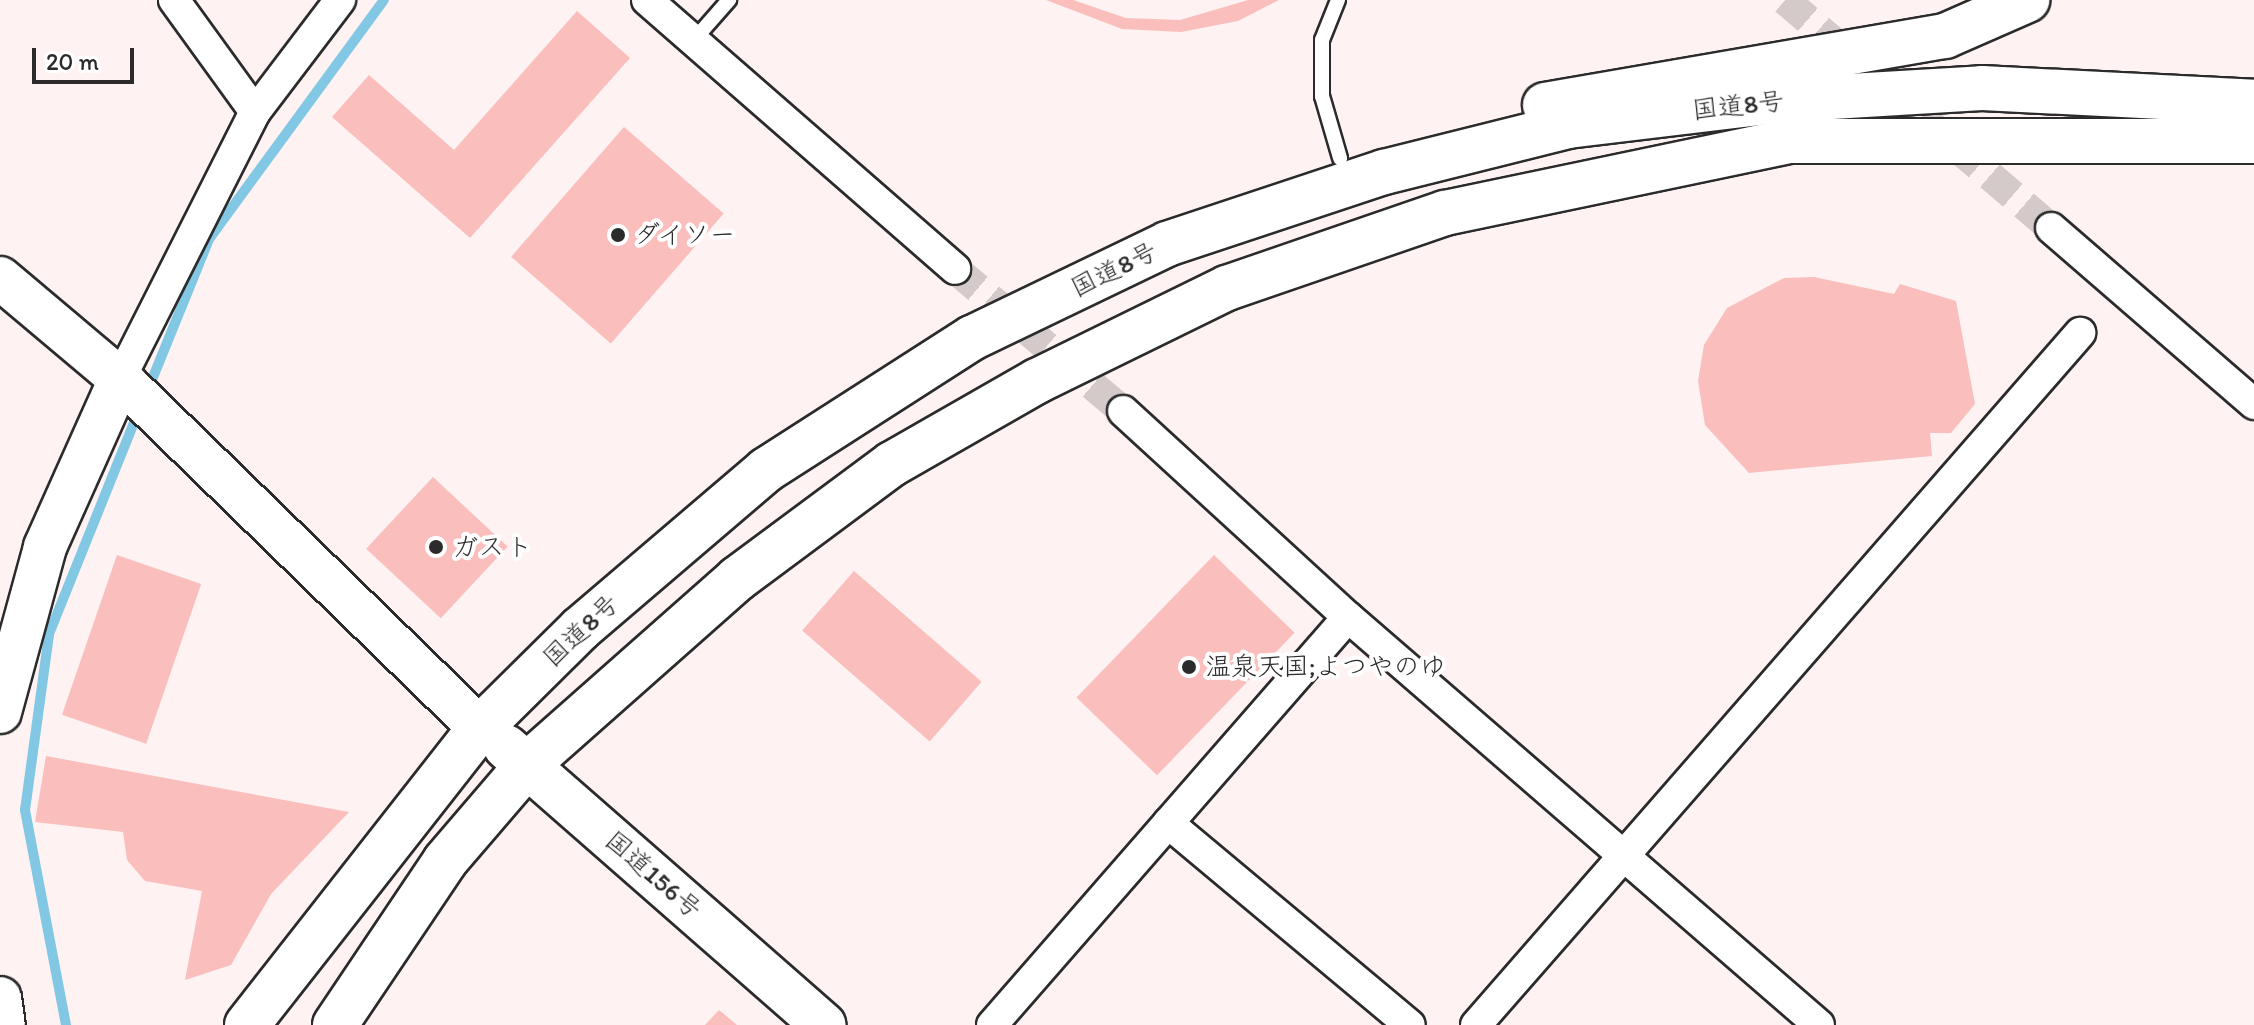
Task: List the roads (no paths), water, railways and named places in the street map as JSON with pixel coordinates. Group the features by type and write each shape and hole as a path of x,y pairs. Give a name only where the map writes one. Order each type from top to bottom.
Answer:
{"highway":[{"path":"1167,244 1277,179 1340,158 1593,93 1945,36 2027,0"},
{"name":"国道8号","path":"247,1025 480,728 580,629 766,470 972,338 1167,244 1384,172 1568,126 1782,100 1982,88 2254,102"},
{"name":"国道8号","path":"335,1025 445,861 528,764 737,579 892,464 1227,288 1445,213 1790,141 2254,141"},
{"name":"国道156号","path":"480,728 528,764 823,1025"}],"street":[{"path":"174,0 255,112"},
{"path":"0,712 45,547 255,112 340,0"},
{"path":"647,0 955,269"},
{"path":"2051,228 2254,404"},
{"path":"0,278 124,382 480,728"},
{"path":"1476,1025 2080,333"},
{"path":"1123,411 1348,617 1819,1025"},
{"path":"992,1025 1348,617"},
{"path":"1168,823 1410,1025"},
{"path":"0,998 4,1025"}],"lane":[{"path":"693,41 729,0"},
{"path":"1338,0 1322,40 1322,96 1340,158"}],"waterway":[{"path":"147,392 209,239 384,0"},
{"path":"66,1025 25,810 49,634 139,410"}],"tunnel":[{"path":"1785,0 2051,228"},
{"path":"955,269 1123,411"}],"place":[{"name":"ダイソー","path":"618,235"},
{"name":"ガスト","path":"436,547"},
{"name":"温泉天国;よつやのゆ","path":"1189,667"}]}
